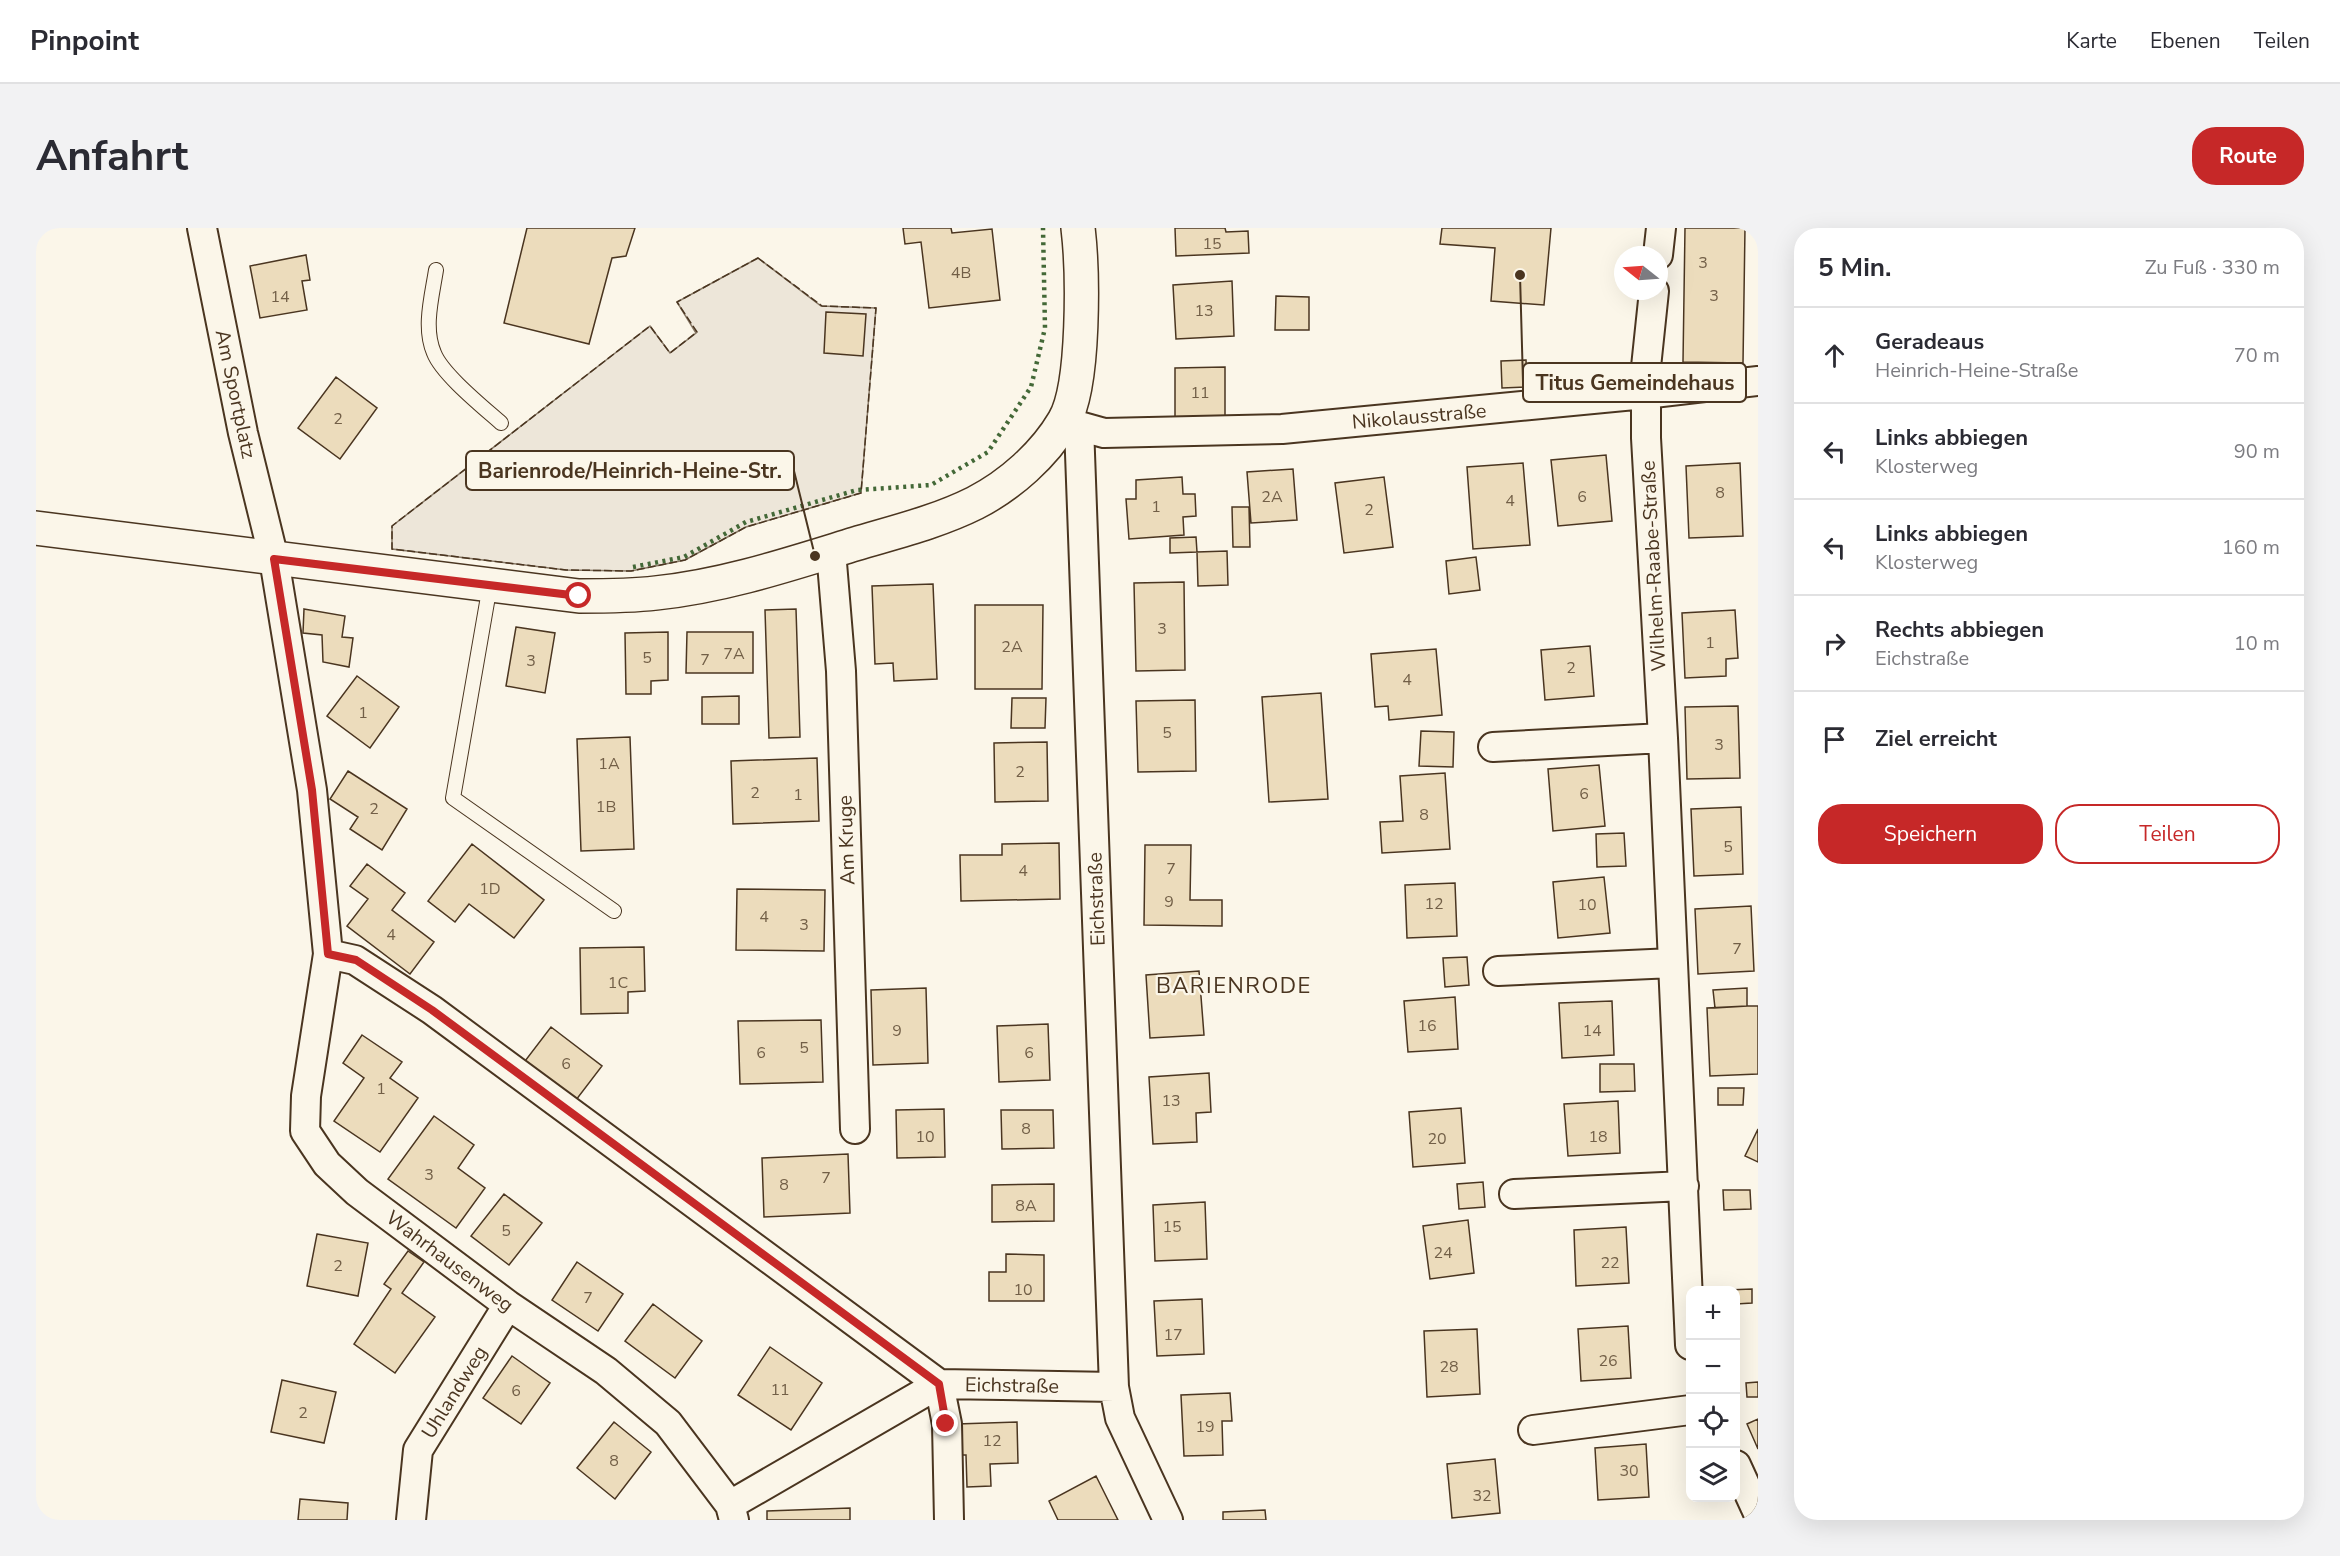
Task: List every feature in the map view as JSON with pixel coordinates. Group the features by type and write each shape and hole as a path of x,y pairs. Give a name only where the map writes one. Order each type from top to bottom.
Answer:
{"street":[{"name":"Am Sportplatz","path":"202,228 243,433 274,559 312,790 328,954"},
{"path":"36,528 579,596 658,593 744,577 930,522 976,503 1021,473 1072,423 1079,342 1081,255 1078,228"},
{"path":"1659,246 1661,228"},
{"name":"Wilhelm-Raabe-Straße","path":"1653,300 1646,367 1646,438 1663,738 1690,1340"},
{"name":"Nikolausstraße","path":"1072,423 1104,433 1282,429 1758,381"},
{"name":"Eichstraße","path":"1072,423 1114,1387 1120,1418 1168,1520"},
{"name":"Am Kruge","path":"831,551 841,671 855,1129"},
{"path":"1493,747 1663,738"},
{"path":"328,954 356,960 432,1010 939,1384"},
{"name":"Wahrhausenweg","path":"328,954 306,1096 305,1131 327,1164 357,1192 508,1305 606,1371 668,1423 732,1513 939,1384"},
{"path":"1498,971 1673,963"},
{"path":"1514,1194 1684,1186"},
{"name":"Uhlandweg","path":"411,1520 418,1450 508,1305"},
{"name":"Eichstraße","path":"948,1520 946,1424 939,1384 1114,1387"},
{"path":"1533,1430 1686,1411"},
{"path":"1740,1474 1758,1513"}],"lane":[{"path":"436,270 429,332 434,354 456,382 501,423"},
{"path":"490,585 453,798 614,911"}],"shaded area":[{"path":"758,258 821,306 876,308 861,493 746,527 685,560 631,571 566,570 392,549 392,526 650,326 670,353 696,333 677,302"}],"building":[{"path":"527,228 635,228 626,256 612,258 589,344 504,323"},
{"path":"903,228 951,228 952,233 992,229 1000,300 929,308 921,242 905,244"},
{"path":"1175,228 1225,228 1226,232 1248,231 1249,253 1176,256"},
{"path":"1442,228 1551,228 1544,305 1491,301 1495,248 1440,244"},
{"path":"1685,228 1745,228 1743,363 1683,362"},
{"path":"306,255 310,280 302,281 307,310 260,318 250,266"},
{"path":"1232,281 1234,336 1176,339 1173,285"},
{"path":"1276,296 1309,297 1309,330 1275,330"},
{"path":"826,312 866,314 863,356 824,353"},
{"path":"1526,360 1527,387 1502,388 1501,361"},
{"path":"1225,367 1225,417 1175,418 1175,368"},
{"path":"336,377 377,408 340,459 298,428"},
{"path":"1606,455 1612,521 1558,526 1551,460"},
{"path":"1523,463 1530,545 1473,549 1467,467"},
{"path":"1740,463 1743,536 1689,538 1686,466"},
{"path":"1293,469 1297,520 1251,523 1247,472"},
{"path":"1182,477 1183,494 1195,494 1196,516 1183,517 1184,535 1129,539 1126,499 1136,499 1136,480"},
{"path":"1384,477 1393,547 1344,553 1335,483"},
{"path":"1232,507 1249,507 1250,547 1233,547"},
{"path":"1196,537 1197,552 1170,553 1170,538"},
{"path":"1227,551 1228,585 1198,586 1197,552"},
{"path":"1476,557 1480,590 1449,594 1446,561"},
{"path":"1184,582 1185,670 1136,671 1134,583"},
{"path":"933,584 937,679 894,681 893,663 875,664 872,586"},
{"path":"975,605 1043,605 1042,689 975,689"},
{"path":"304,609 345,616 342,637 353,638 349,667 323,662 322,635 303,633"},
{"path":"796,609 800,737 769,738 765,610"},
{"path":"1735,610 1738,658 1726,659 1726,676 1685,678 1682,613"},
{"path":"516,627 555,633 545,693 506,686"},
{"path":"668,632 668,680 651,681 651,694 626,694 625,633"},
{"path":"687,632 753,632 753,673 686,673"},
{"path":"1590,646 1594,696 1545,700 1541,650"},
{"path":"1436,649 1442,715 1389,720 1388,706 1375,707 1371,654"},
{"path":"357,676 399,707 370,748 327,716"},
{"path":"1321,693 1328,799 1269,802 1262,697"},
{"path":"739,696 739,724 702,724 702,697"},
{"path":"1012,698 1046,698 1045,728 1011,728"},
{"path":"1195,700 1196,771 1138,772 1136,701"},
{"path":"1738,706 1740,778 1687,779 1685,707"},
{"path":"1421,731 1454,732 1453,767 1419,766"},
{"path":"630,737 634,849 581,851 577,739"},
{"path":"1047,742 1048,801 995,802 994,743"},
{"path":"817,758 819,821 733,824 731,761"},
{"path":"1599,765 1605,826 1553,831 1548,769"},
{"path":"348,771 407,809 382,850 350,829 358,817 330,799"},
{"path":"1445,773 1450,849 1382,853 1380,822 1403,821 1400,776"},
{"path":"1741,807 1743,874 1694,876 1691,809"},
{"path":"1624,833 1626,866 1597,867 1596,834"},
{"path":"1059,843 1060,899 961,901 960,855 1002,855 1002,844"},
{"path":"472,844 544,900 514,938 469,904 455,922 428,901"},
{"path":"1145,845 1191,845 1190,900 1222,900 1222,926 1144,925"},
{"path":"367,864 405,893 392,910 434,942 410,974 347,926 368,899 350,886"},
{"path":"1604,877 1610,933 1558,938 1553,882"},
{"path":"1455,883 1457,936 1407,938 1405,885"},
{"path":"737,889 825,890 824,951 736,950"},
{"path":"1751,906 1754,971 1698,974 1695,909"},
{"path":"644,947 645,991 628,992 628,1013 581,1014 580,948"},
{"path":"1467,957 1469,985 1445,987 1443,958"},
{"path":"1199,971 1204,1035 1150,1038 1146,975"},
{"path":"926,988 928,1063 873,1065 871,990"},
{"path":"1747,988 1747,1006 1715,1008 1713,990"},
{"path":"1455,997 1458,1049 1408,1052 1404,1001"},
{"path":"1612,1001 1614,1055 1562,1058 1559,1003"},
{"path":"1758,1006 1758,1074 1710,1076 1707,1008"},
{"path":"821,1020 823,1082 740,1084 738,1021"},
{"path":"1048,1024 1050,1080 999,1082 997,1026"},
{"path":"551,1027 602,1066 576,1100 525,1061"},
{"path":"362,1035 402,1062 390,1078 418,1098 380,1152 334,1121 364,1078 343,1063"},
{"path":"1600,1064 1634,1064 1635,1091 1600,1092"},
{"path":"1209,1073 1211,1112 1196,1113 1197,1142 1153,1144 1149,1077"},
{"path":"1718,1088 1744,1088 1743,1105 1718,1105"},
{"path":"1618,1101 1620,1153 1568,1156 1564,1104"},
{"path":"1461,1108 1465,1163 1413,1167 1409,1112"},
{"path":"944,1109 945,1157 897,1158 896,1110"},
{"path":"1001,1110 1053,1110 1054,1148 1002,1149"},
{"path":"434,1116 474,1145 458,1168 485,1188 456,1228 388,1179"},
{"path":"1758,1129 1758,1162 1745,1156"},
{"path":"848,1154 850,1213 764,1217 762,1158"},
{"path":"1483,1182 1485,1207 1459,1209 1457,1184"},
{"path":"1054,1184 1054,1221 992,1222 992,1185"},
{"path":"1723,1190 1750,1190 1751,1209 1724,1210"},
{"path":"504,1194 542,1223 509,1265 471,1236"},
{"path":"1205,1202 1207,1259 1155,1261 1153,1205"},
{"path":"1468,1220 1474,1273 1430,1279 1423,1226"},
{"path":"1626,1227 1629,1283 1576,1286 1574,1230"},
{"path":"317,1234 368,1243 358,1296 307,1286"},
{"path":"408,1251 424,1262 402,1293 435,1317 395,1373 354,1344 391,1289 384,1284"},
{"path":"1006,1254 1044,1255 1044,1301 989,1301 989,1272 1006,1272"},
{"path":"577,1262 623,1294 598,1331 552,1300"},
{"path":"1740,1289 1752,1289 1752,1303 1740,1304"},
{"path":"1202,1299 1204,1354 1157,1356 1154,1301"},
{"path":"653,1304 702,1341 675,1378 625,1341"},
{"path":"1628,1326 1631,1378 1581,1381 1578,1329"},
{"path":"1477,1329 1480,1394 1427,1397 1424,1331"},
{"path":"770,1347 822,1383 791,1430 738,1395"},
{"path":"512,1356 550,1383 521,1424 483,1398"},
{"path":"282,1380 336,1392 324,1443 271,1432"},
{"path":"1758,1382 1758,1397 1747,1397 1746,1383"},
{"path":"1230,1393 1232,1421 1222,1421 1223,1455 1184,1456 1181,1395"},
{"path":"1758,1419 1758,1449 1747,1424"},
{"path":"614,1422 651,1452 615,1499 577,1468"},
{"path":"1017,1422 1018,1463 990,1464 991,1486 967,1487 966,1455 958,1455 957,1424"},
{"path":"1646,1444 1649,1497 1598,1500 1595,1448"},
{"path":"1495,1459 1500,1513 1452,1518 1447,1464"},
{"path":"1096,1476 1118,1520 1058,1520 1049,1501"},
{"path":"300,1499 348,1503 347,1520 298,1520"},
{"path":"850,1508 850,1520 767,1520 767,1511"},
{"path":"1265,1510 1266,1520 1223,1520 1223,1512"}],"hedge":[{"path":"633,567 684,557 746,522 857,490 931,485 988,452 1031,387 1045,328 1043,228"}],"fence":[{"path":"758,258 822,306 876,308 861,493 746,527 685,560 631,571 566,570 392,549 392,526 650,326 670,353 697,332 677,302 758,258"}],"place":[{"name":"Titus Gemeindehaus","path":"1520,275"},
{"name":"Barienrode/Heinrich-Heine-Str.","path":"815,556"}],"district":[{"name":"BARIENRODE","path":"1234,985"}],"route":[{"path":"579,596 274,559 312,790 328,954 356,960 432,1010 939,1384 946,1424"}]}
